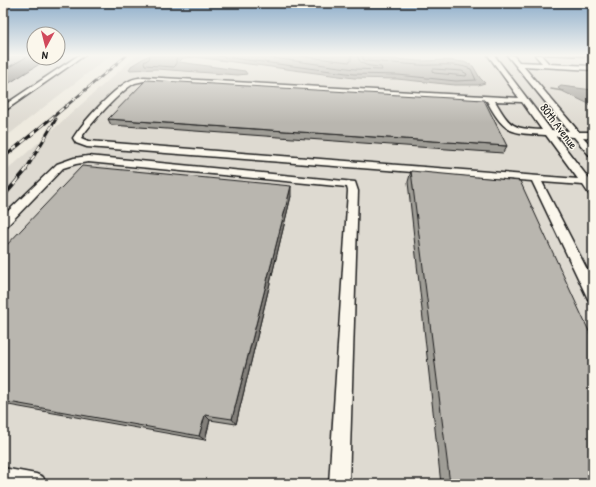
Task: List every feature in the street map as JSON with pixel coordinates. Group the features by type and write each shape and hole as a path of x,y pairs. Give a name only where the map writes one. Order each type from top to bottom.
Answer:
{"street":[{"path":"3,110 49,78"},
{"name":"80th Avenue","path":"509,78 549,133 590,183 593,192"},
{"name":"80th Avenue","path":"529,78 593,154"},
{"path":"525,100 144,79 132,81 97,114 79,133 77,138 79,141 87,144 590,183"},
{"path":"491,99 504,123 518,131 593,135"},
{"path":"3,223 60,166 74,161 88,159 351,184"},
{"path":"339,484 353,191 351,184 352,164"},
{"path":"535,178 593,295"},
{"path":"3,478 36,484"}],"shaded area":[{"path":"3,78 82,78 3,139"},
{"path":"111,78 593,78 593,484 3,484 3,174"}],"water":[{"path":"352,78 480,78 485,83 478,85 455,85 397,79"},
{"path":"561,86 593,90 593,106 560,90 558,88"}],"building":[{"path":"146,80 484,100 507,146 108,119"},
{"path":"82,166 291,186 232,419 205,415 199,436 3,401 3,249"},
{"path":"411,171 520,181 593,340 593,484 450,484"}],"waterway":[{"path":"551,89 563,91"}],"railway":[{"path":"65,107 100,78"},
{"path":"3,158 66,106"},
{"path":"25,171 56,119"},
{"path":"3,197 26,170"}]}
